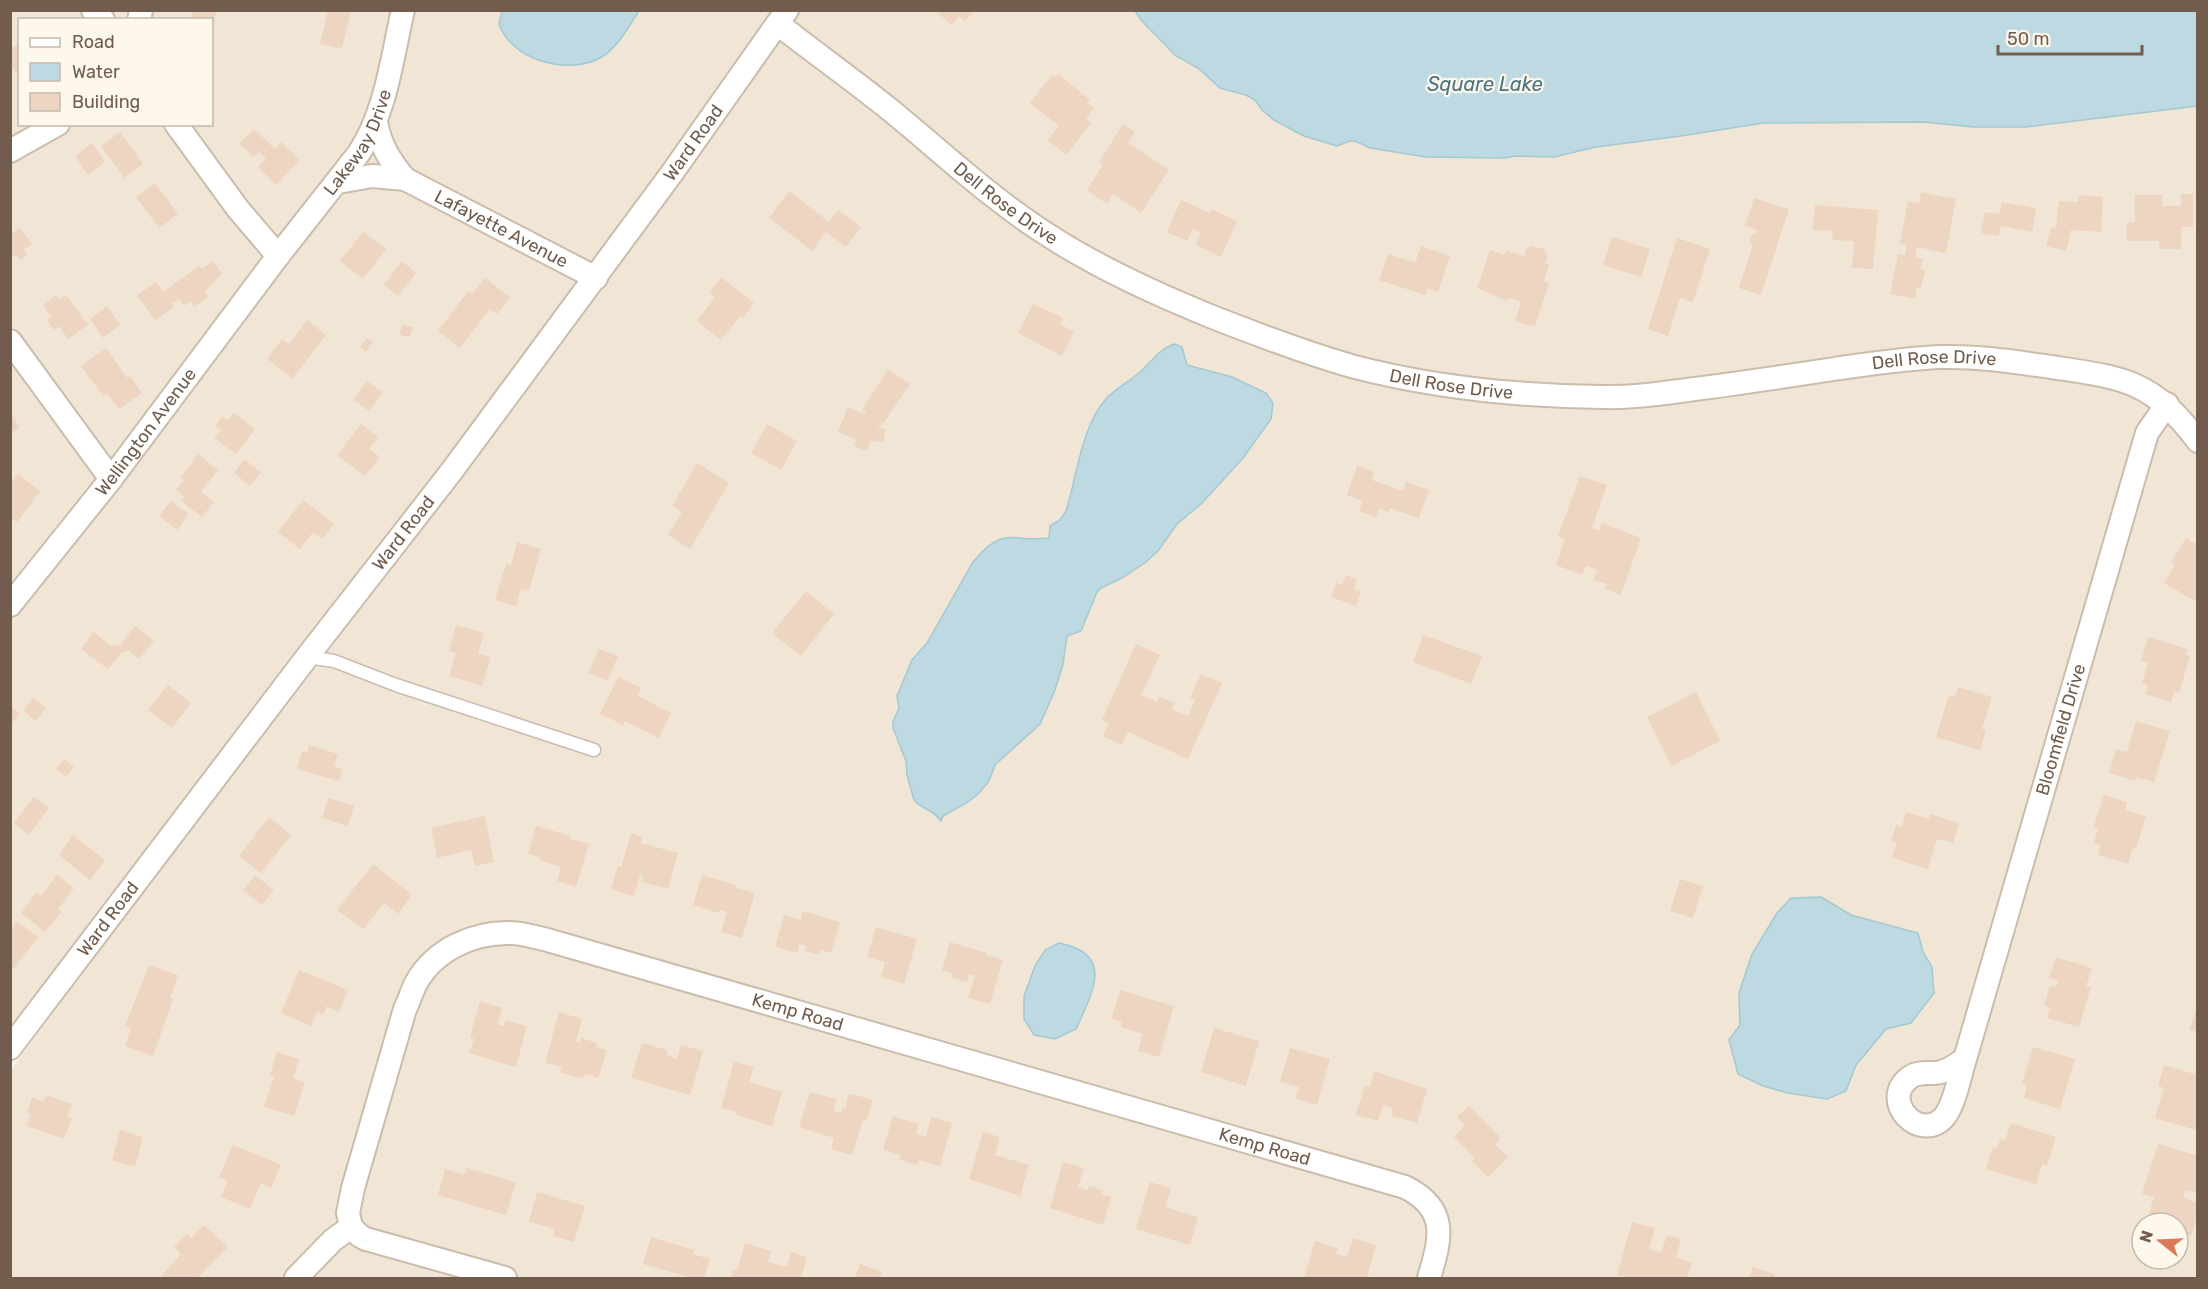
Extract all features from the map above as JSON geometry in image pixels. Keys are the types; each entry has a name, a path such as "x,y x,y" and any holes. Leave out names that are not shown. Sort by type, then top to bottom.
{"street":[{"name":"Lakeway Drive","path":"278,256 338,182 369,139 384,96 403,10"},
{"name":"Ward Road","path":"10,1048 307,657 451,472 596,278 783,17"},
{"name":"Dell Rose Drive","path":"783,17 980,186 1045,234 1139,286 1244,329 1353,366 1403,378 1488,391 1608,397 1665,394 1901,360 1943,357 1974,358 2119,379 2142,387 2167,404 2198,441"},
{"name":"Lafayette Avenue","path":"376,122 379,139 386,153 405,179"},
{"path":"10,151 54,126"},
{"path":"177,126 238,209 278,256"},
{"name":"Lafayette Avenue","path":"338,182 372,176 405,179 596,278"},
{"name":"Wellington Avenue","path":"10,605 111,479 278,256"},
{"path":"10,341 111,479"},
{"name":"Bloomfield Drive","path":"1965,1059 2147,433 2167,404"},
{"name":"Kemp Road","path":"351,1227 348,1213 352,1188 405,1009 417,982 429,965 449,949 471,938 494,933 514,933 544,939 1405,1187 1427,1202 1435,1212 1438,1224 1437,1251 1429,1278"},
{"path":"297,1278 333,1240 351,1227 366,1239 505,1278"}],"lane":[{"path":"307,657 334,662 396,685 594,750"}],"shaded area":[{"path":"11,11 773,11 626,219 11,1032"},
{"path":"788,11 2197,11 2197,1278 11,1278 10,1071 299,684"}],"water":[{"path":"502,10 639,11 622,37 606,54 587,63 573,65 542,61 528,56 516,47 506,37 499,24"},
{"name":"Square Lake","path":"1135,11 2197,11 2197,106 2026,127 1973,127 1924,122 1763,123 1596,147 1554,157 1426,157 1370,148 1355,141 1337,146 1304,136 1274,120 1262,110 1255,100 1246,95 1220,88 1198,68 1176,56"},
{"path":"1174,344 1182,347 1187,365 1232,377 1266,393 1273,403 1271,419 1243,458 1201,504 1177,524 1158,551 1146,562 1097,592 1081,631 1067,636 1063,664 1055,690 1040,724 995,765 989,781 979,793 943,816 941,821 914,800 907,775 906,761 893,728 899,708 897,696 912,660 927,643 973,562 984,550 1001,539 1049,538 1050,526 1060,520 1066,511 1085,438 1098,410 1113,392 1139,373 1163,350"},
{"path":"1821,897 1851,915 1918,933 1923,952 1932,967 1934,993 1911,1023 1886,1029 1856,1065 1846,1091 1827,1099 1788,1093 1763,1086 1738,1074 1729,1040 1740,1025 1739,993 1752,954 1777,913 1791,898"},
{"path":"1059,943 1077,948 1088,956 1095,976 1093,988 1076,1029 1055,1039 1034,1035 1024,1019 1024,996 1035,966 1045,950"}],"building":[{"path":"193,10 217,10 213,24 213,18 191,18"},
{"path":"328,10 351,10 342,49 320,44"},
{"path":"935,10 975,10 965,21 959,16 951,25"},
{"path":"18,44 18,75 10,65 10,49"},
{"path":"1058,74 1090,100 1087,103 1094,108 1086,118 1091,123 1066,155 1048,140 1059,126 1030,103 1052,75 1055,77"},
{"path":"1123,124 1135,132 1128,143 1169,170 1141,213 1113,194 1107,204 1087,190 1103,165 1099,162"},
{"path":"254,129 275,149 281,142 300,160 276,185 258,167 266,158 259,152 254,157 239,144"},
{"path":"120,132 143,164 124,178 101,146"},
{"path":"92,143 105,162 88,175 75,156"},
{"path":"155,183 178,214 159,228 136,197"},
{"path":"789,191 829,222 838,210 861,227 846,247 826,232 812,251 769,218"},
{"path":"1921,192 1956,199 1946,253 1917,247 1915,257 1923,259 1920,269 1925,270 1921,288 1917,287 1915,299 1890,294 1898,254 1905,255 1907,245 1900,244 1908,201 1919,203"},
{"path":"2181,194 2193,194 2193,227 2181,227 2181,249 2159,249 2159,241 2126,241 2127,222 2135,222 2135,195 2163,195 2162,206 2181,206"},
{"path":"2079,195 2103,197 2101,232 2071,230 2066,251 2046,246 2051,227 2056,228 2059,201 2078,202"},
{"path":"1754,198 1789,209 1761,295 1739,288 1753,244 1749,243 1752,234 1755,235 1757,230 1745,226"},
{"path":"1181,200 1210,213 1211,209 1237,221 1221,257 1196,245 1201,233 1193,229 1187,241 1167,232"},
{"path":"2002,202 2036,208 2032,232 2001,226 1999,236 1981,233 1985,212 1999,214"},
{"path":"1815,205 1878,210 1873,269 1852,268 1854,241 1832,240 1833,231 1813,230"},
{"path":"20,228 32,244 24,250 27,255 20,260 16,255 10,259 10,235"},
{"path":"363,232 386,249 363,279 340,261"},
{"path":"1612,237 1650,249 1641,277 1603,265"},
{"path":"1677,238 1710,249 1693,302 1680,298 1668,336 1648,329"},
{"path":"1421,246 1450,256 1438,292 1427,288 1425,295 1379,280 1388,254 1415,263"},
{"path":"1532,246 1544,249 1548,256 1545,263 1549,265 1544,281 1549,283 1535,327 1515,321 1521,302 1508,298 1507,301 1477,288 1490,250 1505,255 1506,251 1524,256 1526,249"},
{"path":"213,261 222,274 205,291 208,297 194,307 190,301 184,306 179,299 172,304 174,307 155,320 137,295 156,282 163,292 199,266 202,269"},
{"path":"402,261 416,273 398,296 384,285"},
{"path":"721,277 754,303 721,340 697,321 715,297 710,293"},
{"path":"485,278 510,297 497,314 490,309 460,348 438,331 468,291 472,294"},
{"path":"56,295 59,300 66,295 88,325 68,339 59,326 54,330 47,320 51,316 43,305"},
{"path":"1033,304 1063,318 1060,324 1074,332 1062,356 1018,333"},
{"path":"107,306 120,325 103,338 90,319"},
{"path":"307,320 326,335 293,378 267,359 282,339 289,344"},
{"path":"402,325 413,327 410,337 399,335"},
{"path":"367,338 373,342 366,352 360,347"},
{"path":"106,348 127,378 130,376 142,393 119,409 107,393 103,396 81,366"},
{"path":"888,369 910,384 878,428 885,429 884,442 871,441 866,451 854,446 857,440 838,432 848,407 864,414 866,412 862,410"},
{"path":"367,381 383,393 369,411 353,399"},
{"path":"234,413 255,429 236,454 214,438 221,430 215,426 222,416 228,421"},
{"path":"10,414 20,427 10,434"},
{"path":"361,424 378,437 369,449 380,457 365,476 337,455"},
{"path":"767,424 797,441 781,470 751,453"},
{"path":"198,454 218,470 201,492 214,502 202,517 181,501 185,497 176,490 184,480 180,478"},
{"path":"244,459 261,472 250,486 234,473"},
{"path":"697,463 729,483 690,549 668,535 682,512 672,506"},
{"path":"1357,466 1374,472 1372,480 1403,491 1406,482 1429,490 1419,518 1390,508 1389,512 1379,508 1376,517 1359,511 1363,501 1347,495"},
{"path":"18,474 40,491 17,522 10,517 10,485"},
{"path":"1580,476 1607,485 1592,528 1599,531 1602,523 1641,538 1621,595 1605,589 1607,584 1594,580 1597,570 1586,566 1582,575 1556,565 1565,539 1558,536"},
{"path":"303,500 334,524 322,539 313,532 300,549 278,532"},
{"path":"171,501 189,514 177,530 159,516"},
{"path":"2186,538 2198,545 2198,603 2164,583 2175,565 2171,562"},
{"path":"517,542 541,549 529,591 521,589 516,606 495,600 506,564 511,565"},
{"path":"1346,575 1357,579 1354,589 1361,591 1356,606 1331,597 1336,583 1342,585"},
{"path":"806,591 834,614 801,656 772,633"},
{"path":"456,625 484,633 478,654 491,657 482,686 449,676 456,653 449,651"},
{"path":"135,626 154,641 139,659 129,651 121,653 108,669 81,649 94,632 111,646 121,644"},
{"path":"1423,635 1482,656 1471,684 1413,662"},
{"path":"2148,637 2187,649 2185,654 2190,656 2179,693 2174,692 2171,702 2145,694 2148,685 2142,683 2148,663 2141,661"},
{"path":"1136,644 1160,655 1141,695 1157,702 1159,696 1175,703 1172,709 1188,716 1195,700 1190,698 1201,674 1222,683 1188,759 1128,732 1122,745 1103,736 1109,723 1102,720"},
{"path":"599,649 618,656 607,681 588,673"},
{"path":"618,677 641,688 638,696 671,713 659,738 625,721 623,725 600,714"},
{"path":"168,685 191,703 172,728 148,710"},
{"path":"1958,687 1992,697 1982,729 1986,730 1980,750 1936,737 1949,695 1955,697"},
{"path":"1696,692 1720,741 1671,766 1647,717"},
{"path":"33,698 46,708 36,721 23,711"},
{"path":"10,706 20,714 10,725"},
{"path":"2136,721 2170,731 2154,782 2136,777 2135,781 2109,773 2116,749 2127,752"},
{"path":"309,745 338,754 334,766 342,769 339,781 297,769 302,751 307,753"},
{"path":"64,759 74,767 66,777 56,769"},
{"path":"2104,795 2127,802 2125,810 2146,816 2136,848 2133,847 2128,864 2098,855 2101,846 2094,843 2098,828 2094,826"},
{"path":"34,797 49,808 29,835 14,823"},
{"path":"328,798 354,806 348,826 322,818"},
{"path":"1906,812 1929,819 1930,814 1959,823 1953,843 1937,839 1928,869 1892,858 1897,843 1891,841 1896,825 1902,827"},
{"path":"485,816 494,862 475,866 471,850 437,858 431,828"},
{"path":"269,817 291,835 261,873 239,856"},
{"path":"536,826 589,844 576,887 557,881 561,867 528,854"},
{"path":"631,833 642,837 641,843 678,853 668,889 642,882 644,876 640,875 634,896 611,889 618,866 621,867"},
{"path":"73,835 105,860 90,880 59,855"},
{"path":"373,864 412,895 398,914 384,903 363,929 337,910"},
{"path":"57,875 74,888 58,909 61,912 45,932 21,913 36,893 41,896"},
{"path":"255,875 274,890 262,905 243,890"},
{"path":"702,875 755,893 742,938 721,932 727,912 720,910 719,913 693,905"},
{"path":"1680,879 1703,886 1693,918 1670,911"},
{"path":"803,911 840,922 831,953 821,950 819,955 805,951 806,946 799,944 797,953 775,947 784,915 801,920"},
{"path":"17,921 38,937 10,973 10,930"},
{"path":"876,927 917,939 904,984 881,977 885,962 867,957"},
{"path":"950,942 1003,960 990,1004 968,998 975,976 969,974 967,982 952,978 953,974 942,970"},
{"path":"2056,957 2092,968 2086,986 2091,987 2079,1027 2047,1018 2050,1007 2044,1006 2050,986 2056,987 2058,981 2049,978"},
{"path":"149,965 178,975 170,998 173,999 153,1056 125,1046 131,1028 125,1026"},
{"path":"299,970 348,990 339,1012 327,1006 323,1015 317,1012 311,1026 281,1013"},
{"path":"1120,990 1174,1006 1159,1057 1138,1051 1143,1034 1121,1027 1122,1022 1111,1019"},
{"path":"480,1001 502,1008 498,1024 504,1026 505,1020 527,1026 516,1067 469,1053 474,1039 470,1037"},
{"path":"2198,1003 2198,1032 2189,1030"},
{"path":"559,1012 582,1019 576,1041 580,1043 581,1038 597,1043 596,1047 607,1050 598,1078 585,1074 583,1079 560,1072 562,1067 545,1063"},
{"path":"1214,1028 1259,1041 1246,1086 1201,1072"},
{"path":"642,1043 667,1050 666,1055 677,1059 681,1045 703,1051 690,1095 631,1078"},
{"path":"2033,1047 2075,1059 2060,1109 2024,1098 2027,1085 2022,1084"},
{"path":"1290,1048 1330,1059 1317,1105 1295,1098 1299,1087 1280,1082"},
{"path":"277,1052 299,1059 293,1078 305,1082 294,1116 264,1107 274,1077 270,1075"},
{"path":"734,1062 754,1067 749,1082 782,1092 772,1126 721,1108"},
{"path":"2198,1064 2196,1130 2155,1118 2164,1088 2158,1086 2164,1065 2194,1074"},
{"path":"1374,1071 1427,1089 1417,1123 1391,1116 1393,1108 1383,1105 1378,1121 1356,1115 1365,1085 1370,1087"},
{"path":"810,1092 837,1099 833,1111 841,1113 842,1108 845,1109 849,1093 873,1100 866,1121 863,1120 852,1155 831,1149 834,1138 799,1127"},
{"path":"46,1095 72,1104 67,1117 72,1118 64,1139 27,1126 31,1114 27,1113 32,1097 44,1102"},
{"path":"1469,1106 1501,1138 1495,1144 1508,1157 1488,1177 1472,1161 1475,1158 1454,1137 1465,1125 1457,1117"},
{"path":"893,1116 919,1124 916,1134 926,1136 931,1117 952,1123 940,1166 919,1160 917,1165 900,1160 901,1155 883,1150"},
{"path":"2011,1123 2056,1137 2047,1166 2042,1164 2036,1184 1986,1169 1992,1148 1997,1149 2000,1139 2005,1140"},
{"path":"120,1130 143,1137 135,1167 112,1160"},
{"path":"983,1132 1000,1137 995,1155 1029,1165 1020,1196 969,1179"},
{"path":"2158,1144 2198,1156 2196,1193 2185,1190 2183,1198 2198,1203 2198,1213 2191,1236 2190,1211 2150,1211 2154,1197 2142,1194"},
{"path":"233,1145 281,1165 271,1188 261,1183 250,1209 221,1197 228,1181 219,1177"},
{"path":"1063,1162 1084,1168 1078,1187 1088,1190 1089,1186 1102,1190 1101,1194 1111,1197 1103,1225 1050,1208"},
{"path":"467,1168 516,1182 506,1215 438,1195 445,1169 464,1175"},
{"path":"1150,1182 1171,1188 1165,1207 1198,1217 1190,1245 1136,1229"},
{"path":"537,1192 585,1206 574,1242 553,1236 555,1229 529,1222"},
{"path":"1632,1222 1655,1228 1649,1249 1661,1253 1667,1235 1681,1239 1676,1257 1692,1262 1687,1278 1629,1278 1617,1275"},
{"path":"204,1225 228,1247 197,1278 164,1278 161,1276 181,1254 174,1247 187,1234 191,1238"},
{"path":"651,1237 694,1250 693,1254 710,1259 704,1278 692,1278 643,1264"},
{"path":"1353,1238 1376,1245 1367,1278 1304,1278 1315,1241 1338,1248 1336,1254 1347,1257"},
{"path":"745,1243 771,1251 768,1262 787,1267 791,1252 807,1257 801,1278 731,1278 733,1269 737,1270"},
{"path":"860,1264 882,1272 880,1278 855,1278"},
{"path":"1753,1267 1775,1274 1774,1278 1749,1278"}]}
